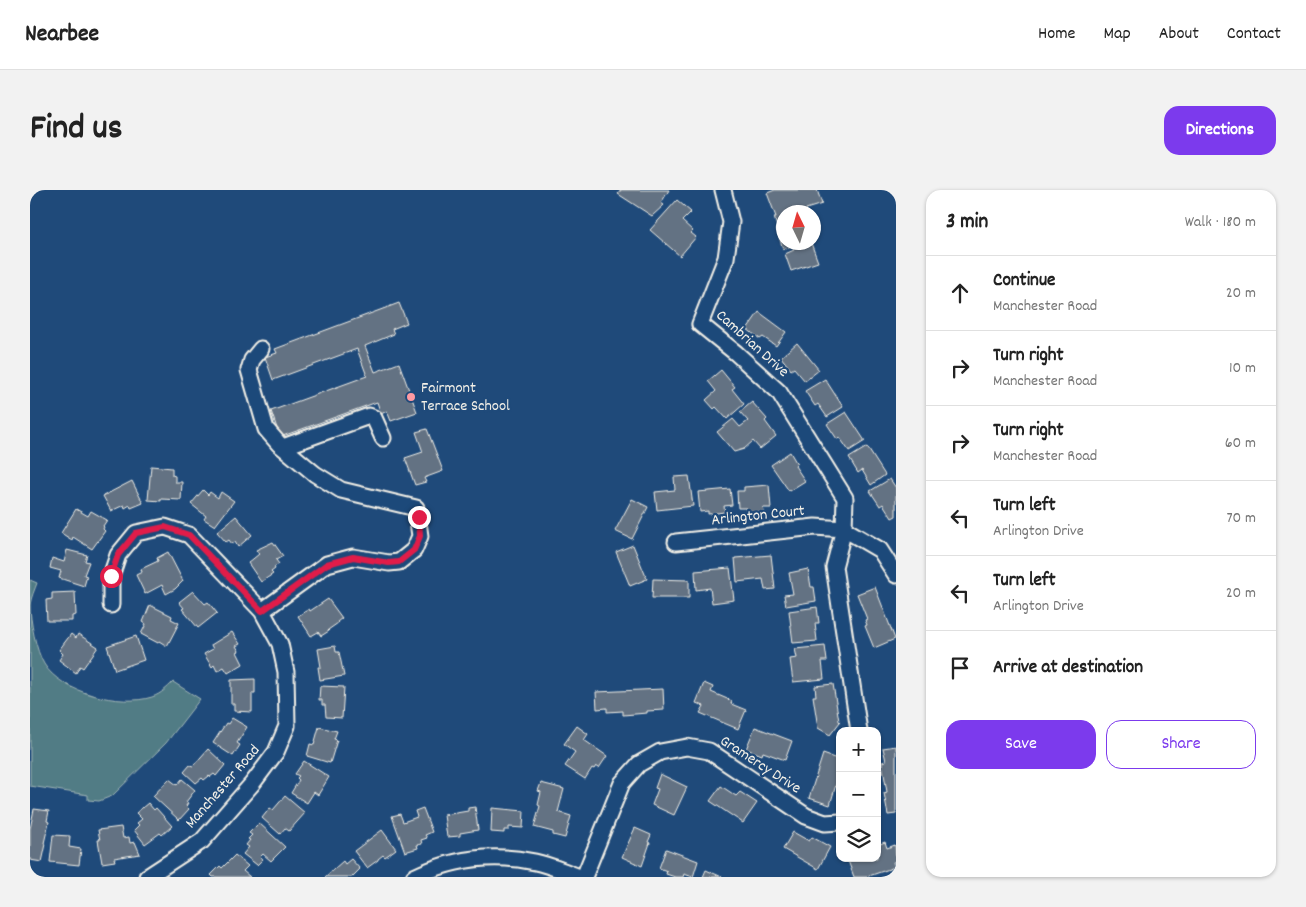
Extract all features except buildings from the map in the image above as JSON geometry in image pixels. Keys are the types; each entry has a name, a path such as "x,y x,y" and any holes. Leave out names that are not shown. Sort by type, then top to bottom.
{"street":[{"name":"Cambrian Drive","path":"723,190 731,222 726,258 700,324 736,353 779,392 846,498 844,529"},
{"path":"261,349 252,360 249,370 266,429 283,447 315,474 341,490 416,508 420,536 414,550 399,562 389,563 353,557 327,564 262,611"},
{"path":"283,447 370,416 374,418 383,438"},
{"name":"Manchester Road","path":"111,605 111,576 118,555 136,533 165,527 189,535 262,611 280,644 286,672 287,726 276,752 252,784 202,840 147,877"},
{"name":"Arlington Court","path":"676,542 815,527 844,529"},
{"path":"858,727 834,567 844,529 880,550 896,575"},
{"name":"Gramercy Drive","path":"584,877 622,783 639,764 660,752 687,747 708,752 806,816 825,823 836,822"},
{"path":"414,877 434,868 464,860 494,857 536,862 580,877"}],"green space":[{"path":"30,580 37,583 30,605"},
{"path":"30,605 34,635 41,658 52,674 64,683 77,690 109,699 139,700 161,693 173,682 200,699 166,743 112,796 99,801 88,800 88,795 30,786"}],"place":[{"name":"Fairmont Terrace School","path":"411,397"}],"route":[{"path":"111,576 118,555 136,533 165,527 189,535 262,611 327,564 353,557 389,563 399,562 414,550 420,536 419,517"}]}
